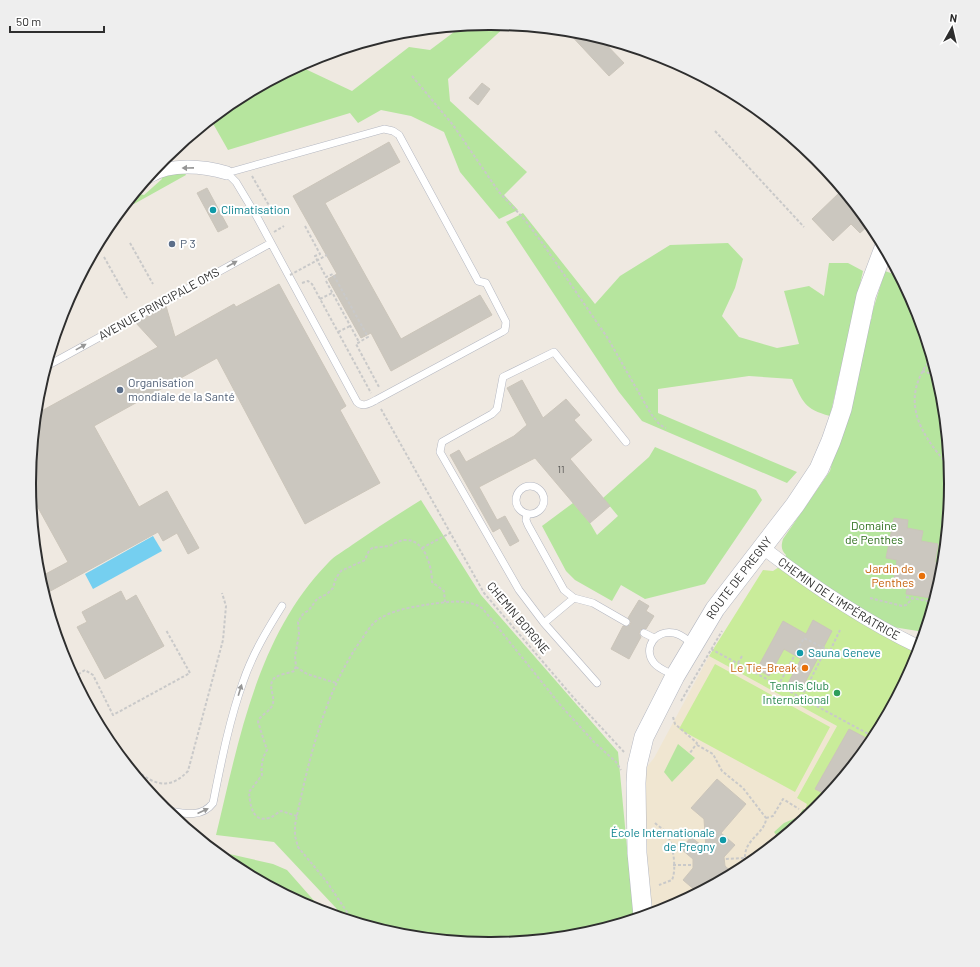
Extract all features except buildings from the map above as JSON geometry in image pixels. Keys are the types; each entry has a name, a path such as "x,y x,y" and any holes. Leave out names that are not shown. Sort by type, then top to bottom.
{"street":[{"path":"162,171 182,168 202,168 227,173"},
{"name":"ROUTE DE PREGNY","path":"635,913 637,853 630,768 650,723 675,676 702,647 727,592 807,488 831,442 842,409 866,296 882,255"},
{"name":"CHEMIN DE L'IMPÉRATRICE","path":"762,547 822,590 886,630 914,644"}],"lane":[{"path":"380,130 393,131 398,135 478,281 486,283 506,322 506,327 502,332 365,405 357,402 271,243 236,182 227,173 380,130"},
{"name":"AVENUE PRINCIPALE OMS","path":"53,363 271,243"},
{"path":"597,683 544,623 519,590 440,452 440,446 442,442 492,414 497,409 503,377 554,352 626,442"},
{"path":"525,486 534,486 542,492 544,502 540,510 536,513 527,514 518,509 515,500 518,492 525,486"},
{"path":"527,514 526,520 528,525 564,590 574,598 593,603 626,622"},
{"path":"544,623 574,598"},
{"path":"178,812 190,814 199,813 207,810 212,804 232,718 243,681 263,638 282,606"},
{"path":"644,633 654,638"},
{"path":"675,676 662,670 652,660 650,651 654,638 661,633 674,633 702,647"}],"path":[{"path":"412,76 453,125 500,192 525,220 607,337 651,414 660,425 666,428"},
{"path":"715,131 804,227"},
{"path":"249,175 252,176 270,209"},
{"path":"305,226 320,254 315,256 326,277 333,274 368,337 356,344 381,392 376,400"},
{"path":"130,243 153,284"},
{"path":"290,275 327,255"},
{"path":"104,257 127,298"},
{"name":"CHEMIN BORGNE","path":"294,288 308,281 320,299 484,594 573,697 630,768"},
{"path":"326,281 359,342"},
{"path":"320,299 332,292"},
{"path":"338,332 350,326"},
{"path":"927,364 917,381 914,393 916,415 928,441 943,459"},
{"path":"922,371 930,373"},
{"path":"422,548 450,533"},
{"path":"297,816 281,811 269,818 259,818 253,813 250,804 249,792 262,775 261,767 263,756 267,750 258,722 260,718 269,711 273,704 271,687 272,681 276,676 294,671 296,667 298,622 303,614 317,599 327,594 333,588 336,578 341,570 365,560 369,550 373,546 388,546 406,540 413,542 422,548 431,566 432,582 444,592 445,602"},
{"path":"142,775 158,784 176,782 188,771 223,640 226,606 222,593"},
{"path":"906,597 928,600"},
{"path":"870,598 902,606 906,605 913,598"},
{"path":"349,914 335,893 298,847 295,836 297,816 317,737 336,683 353,652 376,622 393,612 445,602 477,605 483,609 562,707 594,742 616,762 630,768"},
{"path":"79,674 85,670 90,672 113,715 190,673 166,630"},
{"path":"778,686 804,638 830,651 840,630"},
{"path":"680,702 702,647 722,631"},
{"path":"702,647 738,664 868,734"},
{"path":"801,698 826,649"},
{"path":"738,664 742,656"},
{"path":"296,667 307,674 336,683"},
{"path":"673,717 674,724 697,745 713,754 722,771 743,788 766,818"},
{"path":"690,753 697,745"},
{"path":"766,818 773,816 783,799 799,808"},
{"path":"724,859 745,858 744,853 749,842 764,826 766,818"},
{"path":"655,823 667,835 672,849 672,880 659,885"},
{"path":"673,865 693,865"}],"shaded area":[{"path":"709,656 837,726 797,798 808,804 806,808 766,843 742,861 691,890 651,907 643,797 646,768 654,758"}],"green space":[{"path":"501,30 448,79 450,101 527,172 504,195 518,210 499,219 460,172 444,132 411,116 381,110 358,123 350,113 228,150 214,124 238,106 263,91 306,69 352,91 409,47 430,50 455,32"},
{"path":"185,173 186,175 134,204 141,194 144,195 162,179 160,176"},
{"path":"523,213 595,304 620,276 670,245 728,243 743,259 735,288 722,316 739,337 777,348 799,344 784,291 809,286 824,296 829,263 848,263 863,271 830,416 805,404 792,379 749,376 658,389 658,413 797,472 787,483 642,421 619,392 506,222"},
{"name":"Domaine de Penthes","path":"885,271 892,273 909,310 928,366 940,424 944,484 940,543 928,601 918,631 893,627 853,604 785,557 786,555 782,548 783,539 830,471 866,325 872,318 872,313"},
{"path":"655,447 756,490 762,500 705,584 645,599 621,585 612,601 575,580 566,571 542,526 573,503 590,523 597,535 618,516 603,498 649,457"},
{"path":"421,500 481,595 618,752 634,914 607,922 578,928 520,936 460,936 402,928 373,922 338,911 274,842 216,835 243,726 267,656 284,623 304,592 330,560"},
{"name":"Tennis Club International","path":"779,567 912,650 897,684 867,735 850,760 831,783 805,809 807,804 797,798 837,726 709,656 763,570 773,571"},
{"path":"715,664 830,727 795,792 679,729"},
{"path":"678,744 695,758 672,782 664,772"},
{"path":"796,818 776,835 774,832 784,823"},
{"path":"228,854 273,864 287,870 315,901 263,876"}],"water":[{"path":"153,536 162,551 93,589 85,574"}],"place":[{"name":"Climatisation","path":"213,210"},
{"name":"P 3","path":"172,244"},
{"name":"Organisation mondiale de la Santé","path":"120,390"},
{"name":"Jardin de Penthes","path":"922,576"},
{"name":"Sauna Geneve","path":"800,653"},
{"name":"Le Tie-Break","path":"805,668"},
{"name":"Tennis Club International","path":"837,693"},
{"name":"École Internationale de Pregny","path":"723,840"}]}
